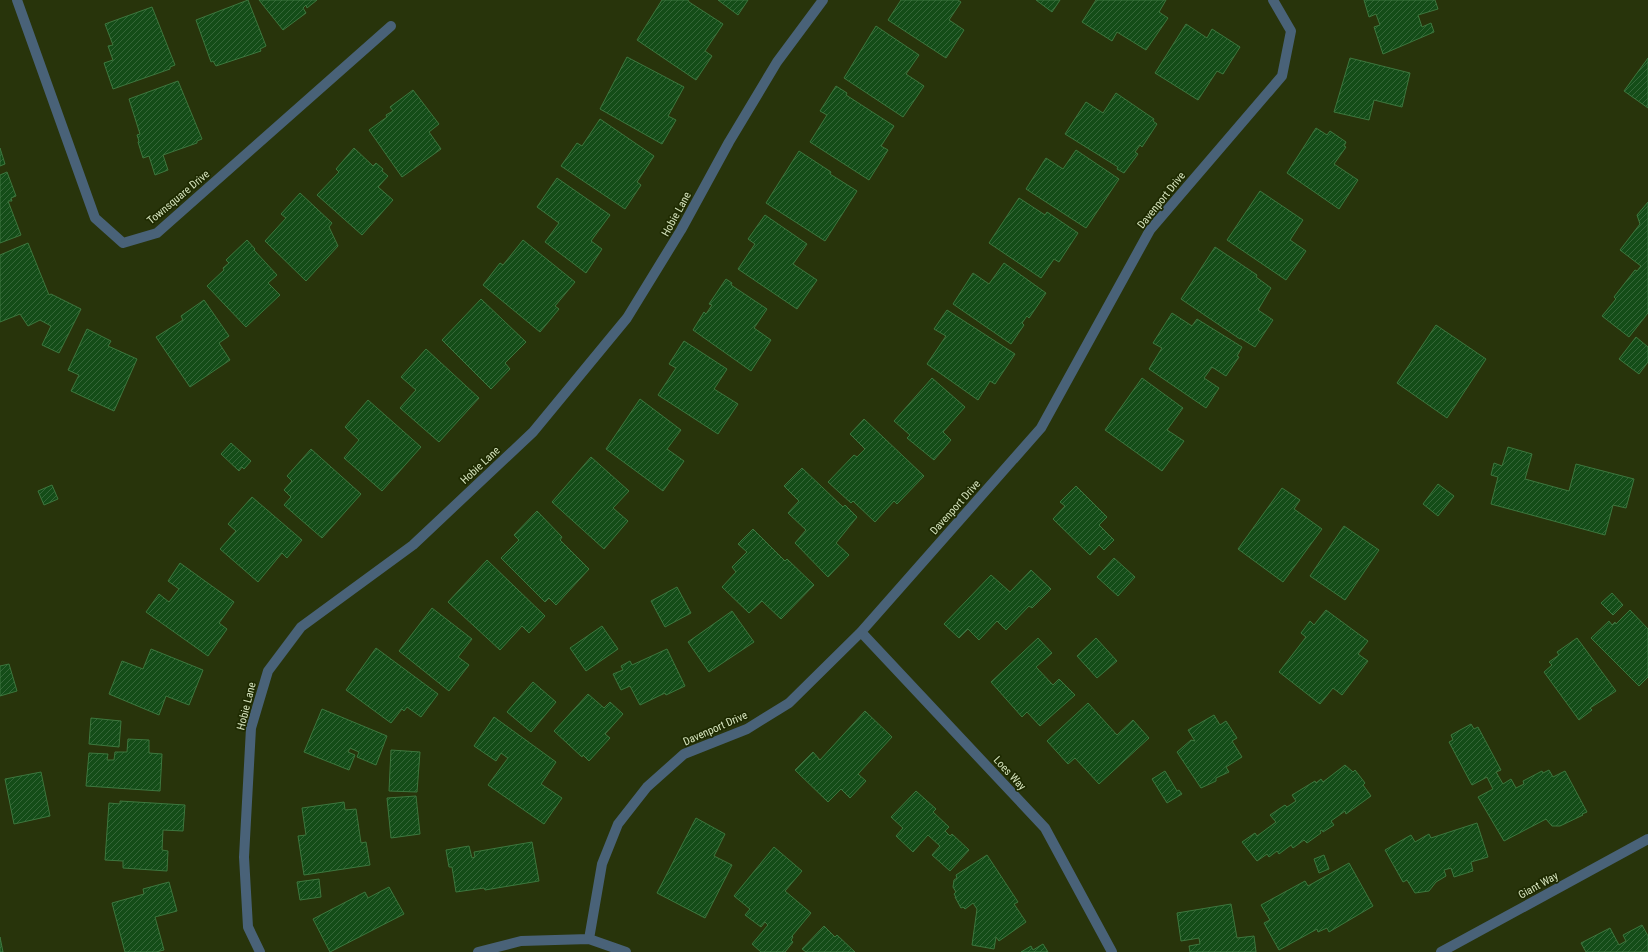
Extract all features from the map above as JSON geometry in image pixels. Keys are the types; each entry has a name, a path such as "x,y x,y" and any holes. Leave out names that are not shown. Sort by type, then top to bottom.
{"street":[{"name":"Townsquare Drive","path":"17,0 95,218 123,243 157,233 391,26"},
{"name":"Hobie Lane","path":"260,952 248,927 244,857 251,728 268,671 301,627 413,545 533,432 622,324 681,230 729,142 777,62 823,0"},
{"name":"Davenport Drive","path":"589,939 602,864 618,824 647,787 684,754 747,729 789,702 860,632 1041,428 1150,230 1282,76 1291,31 1273,0"},
{"name":"Loes Way","path":"860,632 1045,828 1112,952"},
{"name":"Giant Way","path":"1441,952 1648,839"},
{"path":"478,952 521,941 589,939 626,952"}],"building":[{"path":"248,0 266,46 260,49 261,51 216,66 213,61 211,62 196,20"},
{"path":"259,0 317,0 307,8 306,5 303,8 306,13 283,30"},
{"path":"662,0 688,0 723,24 705,51 712,56 696,80 637,40"},
{"path":"718,0 748,0 738,15"},
{"path":"901,0 958,0 961,2 949,20 964,30 946,58 888,20"},
{"path":"1036,0 1060,0 1052,12"},
{"path":"1096,0 1166,0 1159,12 1168,18 1146,50 1117,32 1112,41 1082,22"},
{"path":"1364,0 1435,0 1438,9 1418,15 1422,27 1431,23 1434,32 1383,54 1374,27 1380,25 1376,14 1369,17"},
{"path":"152,7 175,65 170,67 170,69 113,89 104,63 113,60 108,46 113,45 105,24"},
{"path":"1186,24 1207,38 1212,29 1240,47 1223,74 1217,71 1198,100 1155,73"},
{"path":"876,26 919,55 906,74 924,86 903,117 844,78"},
{"path":"627,57 684,87 668,116 676,120 662,144 600,109"},
{"path":"1350,58 1410,73 1402,107 1374,100 1369,120 1334,112"},
{"path":"1648,58 1648,108 1624,91"},
{"path":"178,81 202,139 197,141 197,143 163,155 168,170 155,175 149,156 143,158 137,135 140,134 129,99"},
{"path":"836,86 847,93 846,95 894,126 881,146 888,150 869,180 810,142 827,115 820,111"},
{"path":"413,90 439,124 429,132 441,149 402,177 369,130 387,117 386,115 393,111 390,107"},
{"path":"1116,93 1154,119 1153,121 1157,124 1142,147 1140,145 1135,152 1138,154 1124,173 1117,169 1118,167 1065,134 1086,102 1103,113"},
{"path":"600,119 654,156 637,182 641,185 625,209 561,166 577,143 582,146"},
{"path":"1316,128 1327,135 1330,131 1346,142 1344,146 1346,147 1334,164 1358,180 1339,209 1287,173"},
{"path":"0,148 5,164 0,166"},
{"path":"354,148 373,166 376,163 383,169 382,171 388,176 378,187 393,200 362,235 317,195 339,172 336,169"},
{"path":"1076,150 1119,179 1086,228 1026,189 1046,158 1063,169"},
{"path":"799,151 831,172 830,174 857,191 825,241 766,203"},
{"path":"7,172 16,196 11,198 12,201 8,201 21,235 0,243 0,175"},
{"path":"557,178 610,215 591,241 602,249 586,273 545,242 559,223 537,207"},
{"path":"1260,191 1303,220 1290,240 1306,251 1286,280 1227,240"},
{"path":"300,193 332,223 329,227 338,246 306,281 265,241 286,218 281,214"},
{"path":"1019,198 1045,215 1047,212 1078,233 1059,262 1054,259 1041,278 989,243"},
{"path":"1648,202 1648,313 1629,337 1602,316 1616,299 1614,297 1635,270 1637,271 1641,266 1620,250 1640,224 1637,215"},
{"path":"765,215 807,244 793,264 817,280 797,309 738,269 755,244 748,239"},
{"path":"247,240 277,275 268,283 280,295 246,327 207,286 224,270 223,268 229,263 226,260"},
{"path":"523,240 575,282 555,306 559,309 540,332 483,285 500,263 503,265"},
{"path":"28,243 49,295 51,294 81,309 59,353 42,345 51,326 40,320 28,326 20,314 0,322 0,255"},
{"path":"1215,247 1257,275 1256,277 1271,288 1258,310 1273,320 1255,347 1240,339 1181,299"},
{"path":"1004,263 1046,293 1029,318 1027,316 1022,323 1024,325 1011,344 953,304 973,273 989,284"},
{"path":"726,279 732,283 731,285 767,309 754,328 771,340 751,371 693,330 704,312 706,314 712,305 709,304"},
{"path":"481,299 526,342 505,363 510,369 491,389 442,340"},
{"path":"204,300 229,336 219,343 230,360 190,387 156,337 183,320 181,316"},
{"path":"947,310 1015,354 995,384 990,381 978,400 927,364 946,336 934,329"},
{"path":"1172,313 1192,326 1197,319 1242,347 1237,356 1239,357 1226,376 1212,367 1204,378 1219,388 1206,408 1149,369 1162,348 1153,343"},
{"path":"1436,325 1486,359 1447,418 1397,383"},
{"path":"87,329 111,341 108,346 137,359 114,411 71,391 79,375 68,370"},
{"path":"1636,337 1648,347 1648,362 1639,374 1619,359"},
{"path":"684,341 727,369 714,389 738,404 718,434 658,395 676,368 669,364"},
{"path":"426,349 479,398 439,442 400,408 416,390 401,377"},
{"path":"932,378 965,407 943,432 951,440 934,460 907,438 910,435 894,421"},
{"path":"1142,378 1183,408 1167,430 1184,441 1162,471 1105,430"},
{"path":"640,399 681,430 667,449 684,461 663,491 606,449"},
{"path":"368,400 421,447 382,491 344,458 359,440 345,427"},
{"path":"864,419 924,476 897,504 894,501 875,522 853,501 851,503 828,482 854,455 857,457 865,449 850,434"},
{"path":"231,443 251,461 244,469 242,467 239,471 221,454"},
{"path":"1508,447 1532,454 1525,479 1569,491 1576,464 1634,479 1626,508 1613,505 1605,535 1491,504 1498,477 1491,475 1494,463 1502,466"},
{"path":"311,449 361,494 322,538 284,505 291,497 284,490 292,481 287,476"},
{"path":"591,457 629,491 613,508 628,521 604,549 552,502"},
{"path":"802,468 843,507 845,505 857,517 836,543 849,555 828,577 795,543 806,530 788,513 799,501 784,486"},
{"path":"1438,484 1454,496 1438,516 1423,504"},
{"path":"52,485 58,499 44,505 38,491"},
{"path":"1076,486 1107,517 1099,525 1114,540 1104,550 1099,545 1090,555 1053,519 1065,506 1060,502"},
{"path":"1282,488 1300,500 1294,509 1322,529 1283,582 1238,549"},
{"path":"252,497 302,540 287,558 282,553 258,582 220,549 236,531 228,524"},
{"path":"537,511 562,537 560,540 589,569 556,605 549,598 545,602 501,558 519,540 514,535"},
{"path":"1344,526 1379,550 1345,600 1310,576"},
{"path":"753,529 785,561 787,559 814,585 781,619 762,601 749,613 722,587 736,572 732,567 747,552 738,544"},
{"path":"1114,558 1135,577 1118,596 1097,577"},
{"path":"487,560 545,616 529,633 522,626 500,650 448,602"},
{"path":"180,563 234,602 219,623 227,629 208,656 146,612 159,594 169,602 179,589 168,581"},
{"path":"1031,570 1051,589 1032,608 1029,606 1006,630 997,621 979,640 968,629 959,638 944,624 991,575 1010,592"},
{"path":"677,587 691,613 665,627 651,601"},
{"path":"1612,593 1623,605 1613,615 1601,603"},
{"path":"432,608 472,639 458,657 469,665 449,691 399,651"},
{"path":"1326,610 1368,641 1358,654 1368,661 1342,695 1333,688 1320,704 1279,672 1306,637 1301,633 1310,621 1314,625"},
{"path":"1630,610 1648,629 1648,677 1639,686 1591,638 1609,621 1612,625 1615,622 1616,624"},
{"path":"732,611 754,642 709,672 688,642"},
{"path":"602,626 618,649 586,671 570,648"},
{"path":"1038,638 1052,653 1036,667 1053,685 1059,679 1075,695 1040,726 1027,712 1022,717 991,682"},
{"path":"1096,638 1117,661 1097,678 1077,656"},
{"path":"1577,638 1616,691 1590,708 1592,710 1579,720 1544,672 1552,665 1549,662 1559,655 1557,652"},
{"path":"376,648 438,694 421,717 407,707 404,711 402,709 391,723 346,690"},
{"path":"151,649 203,670 189,705 166,696 159,715 109,694 122,661 143,669"},
{"path":"667,649 685,686 666,695 665,693 640,705 630,686 621,690 613,674 623,670 621,666 630,661 632,665"},
{"path":"9,664 17,691 0,696 0,666"},
{"path":"533,682 556,702 531,732 507,712"},
{"path":"588,694 604,708 610,702 623,714 605,734 610,738 589,761 583,755 582,757 554,731"},
{"path":"1088,703 1117,735 1133,720 1149,738 1099,784 1075,758 1068,764 1047,741"},
{"path":"322,709 387,736 376,765 357,757 359,752 350,748 348,752 355,755 349,770 304,752"},
{"path":"865,711 892,737 858,774 866,781 850,798 841,789 828,802 795,770 813,752 820,760"},
{"path":"1214,715 1220,725 1226,721 1237,738 1232,741 1242,757 1226,767 1229,772 1216,778 1216,781 1201,788 1177,752 1191,740 1195,741 1188,730"},
{"path":"494,717 556,762 541,784 562,798 544,824 488,785 508,758 501,753 496,761 474,746"},
{"path":"91,718 121,721 119,747 89,744"},
{"path":"1471,724 1474,729 1478,727 1501,770 1496,772 1503,784 1511,779 1516,788 1524,784 1523,781 1542,771 1543,773 1549,770 1553,777 1565,771 1587,812 1560,826 1552,826 1546,819 1504,841 1478,797 1493,789 1487,777 1472,785 1449,742 1453,740 1451,735"},
{"path":"128,739 149,740 149,753 162,754 160,791 86,786 89,753 108,754 107,760 114,760 115,752 127,752"},
{"path":"391,750 420,752 417,792 389,791"},
{"path":"1345,765 1353,772 1355,770 1365,783 1363,785 1371,796 1346,814 1345,811 1331,821 1334,825 1323,832 1322,830 1320,831 1321,833 1307,843 1304,840 1293,848 1291,845 1279,854 1277,851 1269,857 1267,854 1257,861 1242,842 1255,833 1257,836 1276,822 1270,815 1285,805 1287,807 1296,801 1292,795 1315,781 1316,783 1321,779 1323,782"},
{"path":"1165,771 1177,791 1179,790 1182,794 1167,803 1152,779"},
{"path":"41,772 50,816 14,824 5,779"},
{"path":"916,791 936,809 933,812 949,827 945,831 950,836 952,834 969,850 950,871 932,855 940,846 928,835 913,852 896,836 903,828 891,817"},
{"path":"416,796 420,834 391,838 387,798"},
{"path":"120,801 185,805 183,831 163,830 162,850 168,851 167,871 123,868 123,861 105,860 109,803 120,804"},
{"path":"344,802 345,810 356,809 361,843 366,842 370,865 304,875 298,836 306,835 302,808"},
{"path":"696,818 725,834 714,856 732,865 705,918 657,893"},
{"path":"1477,823 1488,857 1471,862 1473,871 1454,877 1451,868 1444,870 1446,876 1436,882 1429,891 1415,893 1407,880 1403,882 1385,850 1411,835 1415,842 1429,834 1431,838"},
{"path":"532,842 539,881 485,890 484,888 456,892 452,867 449,867 446,850 469,846 472,858 475,857 474,852"},
{"path":"774,847 802,871 785,891 811,913 792,936 793,937 791,940 793,942 785,952 761,952 752,944 768,925 765,922 761,927 745,915 750,909 734,896"},
{"path":"987,855 1018,902 1014,904 1026,922 999,941 996,937 994,949 972,945 977,909 973,903 965,909 963,907 961,908 955,897 954,894 956,892 953,887 954,880 957,878 956,875"},
{"path":"1324,855 1329,869 1319,873 1314,859"},
{"path":"1349,863 1373,906 1329,932 1327,928 1318,932 1317,929 1279,950 1264,923 1270,920 1261,905 1305,881 1308,886"},
{"path":"319,879 321,897 300,900 297,882"},
{"path":"169,882 177,911 155,917 164,950 156,952 125,952 112,903 144,894 143,889"},
{"path":"389,887 404,914 330,952 313,919 365,892 368,898"},
{"path":"1231,904 1237,938 1254,936 1256,952 1190,952 1189,946 1200,944 1199,938 1181,941 1177,913"},
{"path":"1642,925 1648,936 1648,952 1586,952 1581,943 1610,928 1619,945 1626,941 1623,935"},
{"path":"824,926 835,937 837,935 855,952 806,952 802,949"},
{"path":"0,937 3,952 0,952"},
{"path":"1043,944 1048,952 1021,952 1031,946 1033,950"}]}
